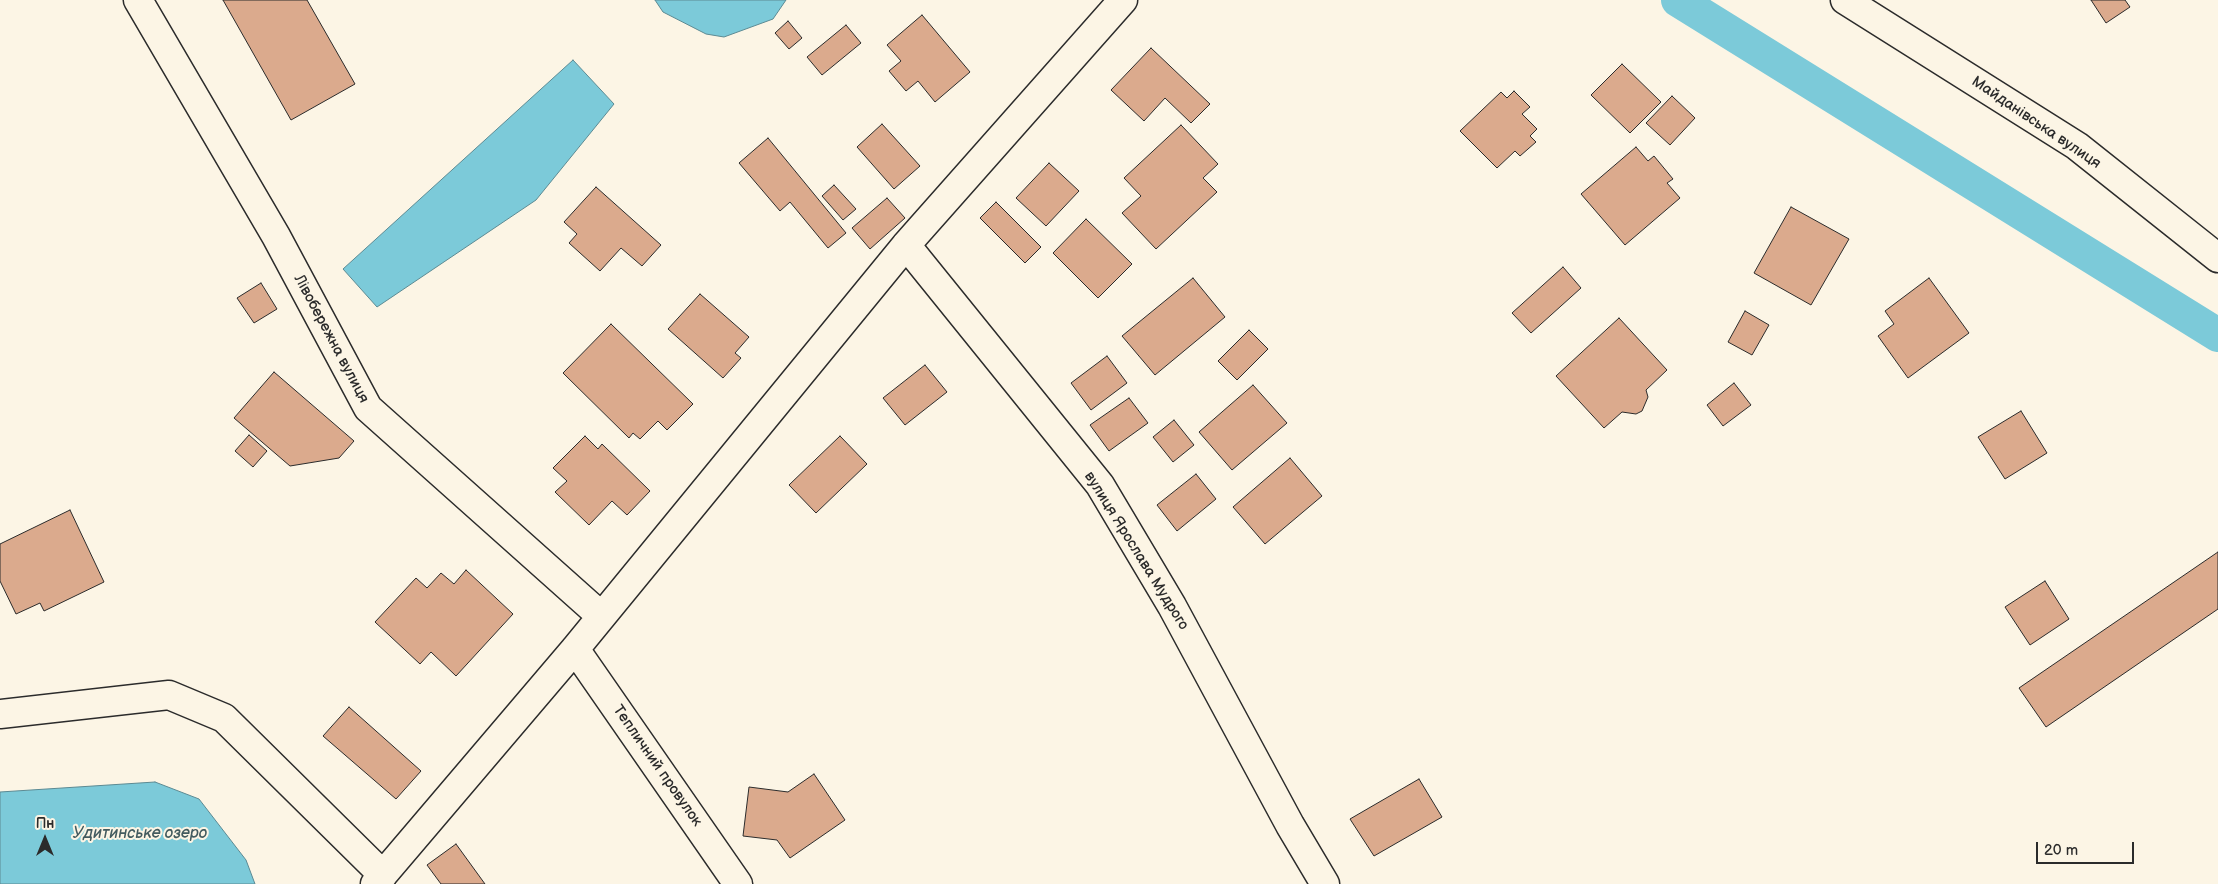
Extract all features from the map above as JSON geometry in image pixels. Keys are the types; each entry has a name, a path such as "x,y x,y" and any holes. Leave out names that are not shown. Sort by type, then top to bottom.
{"street":[{"name":"Лівобережна вулиця","path":"138,0 276,236 368,408 600,616"},
{"path":"0,714 169,695 224,718 379,880 575,648 906,245 1123,0"},
{"name":"Майданівська вулиця","path":"1845,0 2077,146 2218,258"},
{"name":"вулиця Ярослава Мудрого","path":"906,245 1100,485 1172,606 1290,825 1325,884"},
{"name":"Тепличний провулок","path":"575,648 738,884"}],"water":[{"path":"655,0 786,0 773,19 724,37 706,34 663,12"},
{"path":"573,60 614,104 536,200 377,307 343,269"},
{"name":"Удитинське озеро","path":"155,782 199,799 246,860 255,884 0,884 0,792"}],"building":[{"path":"223,0 307,0 355,84 291,120"},
{"path":"2091,0 2125,0 2130,7 2106,23"},
{"path":"922,15 970,72 935,102 918,81 906,91 889,71 901,61 887,45"},
{"path":"788,21 802,38 789,49 775,33"},
{"path":"846,25 861,43 822,75 807,57"},
{"path":"1151,48 1210,104 1191,123 1165,98 1144,121 1111,90"},
{"path":"1622,64 1661,102 1630,133 1591,95"},
{"path":"1514,91 1530,107 1522,114 1537,129 1530,136 1536,142 1520,156 1515,151 1497,168 1460,131 1501,92 1507,98"},
{"path":"1672,96 1695,118 1670,145 1646,123"},
{"path":"882,124 920,166 894,189 857,147"},
{"path":"1181,125 1218,164 1203,178 1217,192 1156,249 1122,213 1141,196 1124,178"},
{"path":"768,138 846,233 828,248 790,202 780,211 739,163"},
{"path":"1636,147 1648,161 1654,156 1673,179 1667,183 1680,198 1625,245 1581,194"},
{"path":"1049,163 1079,191 1046,226 1016,198"},
{"path":"834,185 856,209 843,220 822,196"},
{"path":"596,187 661,245 642,266 621,248 600,271 569,243 577,234 564,222"},
{"path":"887,198 905,218 870,249 852,228"},
{"path":"996,202 1041,247 1025,263 980,218"},
{"path":"1791,207 1849,239 1811,305 1754,273"},
{"path":"1086,219 1132,264 1098,298 1053,253"},
{"path":"1563,267 1581,288 1531,333 1512,313"},
{"path":"1193,278 1225,317 1155,375 1122,336"},
{"path":"1929,278 1969,333 1908,378 1878,336 1894,324 1885,311"},
{"path":"261,283 277,309 254,323 237,298"},
{"path":"700,294 749,337 735,353 741,358 723,378 668,329"},
{"path":"1745,311 1769,325 1752,355 1728,342"},
{"path":"1619,318 1667,370 1646,390 1648,397 1642,411 1636,414 1622,412 1604,428 1556,376"},
{"path":"611,324 693,404 667,430 658,421 640,439 633,433 629,438 563,373"},
{"path":"1249,330 1268,349 1237,380 1218,361"},
{"path":"1107,356 1127,383 1091,410 1071,383"},
{"path":"925,365 947,392 905,425 883,398"},
{"path":"274,372 354,441 339,458 290,466 234,418"},
{"path":"1734,383 1751,405 1723,426 1707,405"},
{"path":"1253,385 1287,423 1232,470 1199,432"},
{"path":"1129,398 1148,423 1109,451 1090,425"},
{"path":"2021,411 2047,453 2005,479 1978,437"},
{"path":"1174,420 1194,445 1173,462 1153,437"},
{"path":"249,435 267,451 253,467 235,451"},
{"path":"585,436 598,449 602,444 650,491 627,515 612,501 589,525 555,492 567,481 553,468"},
{"path":"840,436 867,464 816,513 789,485"},
{"path":"1290,458 1322,496 1265,544 1233,507"},
{"path":"1196,474 1216,499 1177,531 1157,505"},
{"path":"70,510 104,582 44,611 40,603 16,614 0,581 0,544"},
{"path":"2218,552 2218,609 2046,727 2019,688"},
{"path":"466,570 513,614 456,676 431,652 420,664 375,622 416,578 427,588 441,573 454,584"},
{"path":"2045,581 2069,619 2030,645 2005,607"},
{"path":"349,707 421,771 396,799 323,736"},
{"path":"814,774 845,820 790,858 777,840 743,836 749,787 788,792"},
{"path":"1419,779 1442,817 1374,856 1350,819"},
{"path":"456,844 485,884 441,884 427,865"}],"waterway":[{"path":"1678,0 2218,335"}]}
